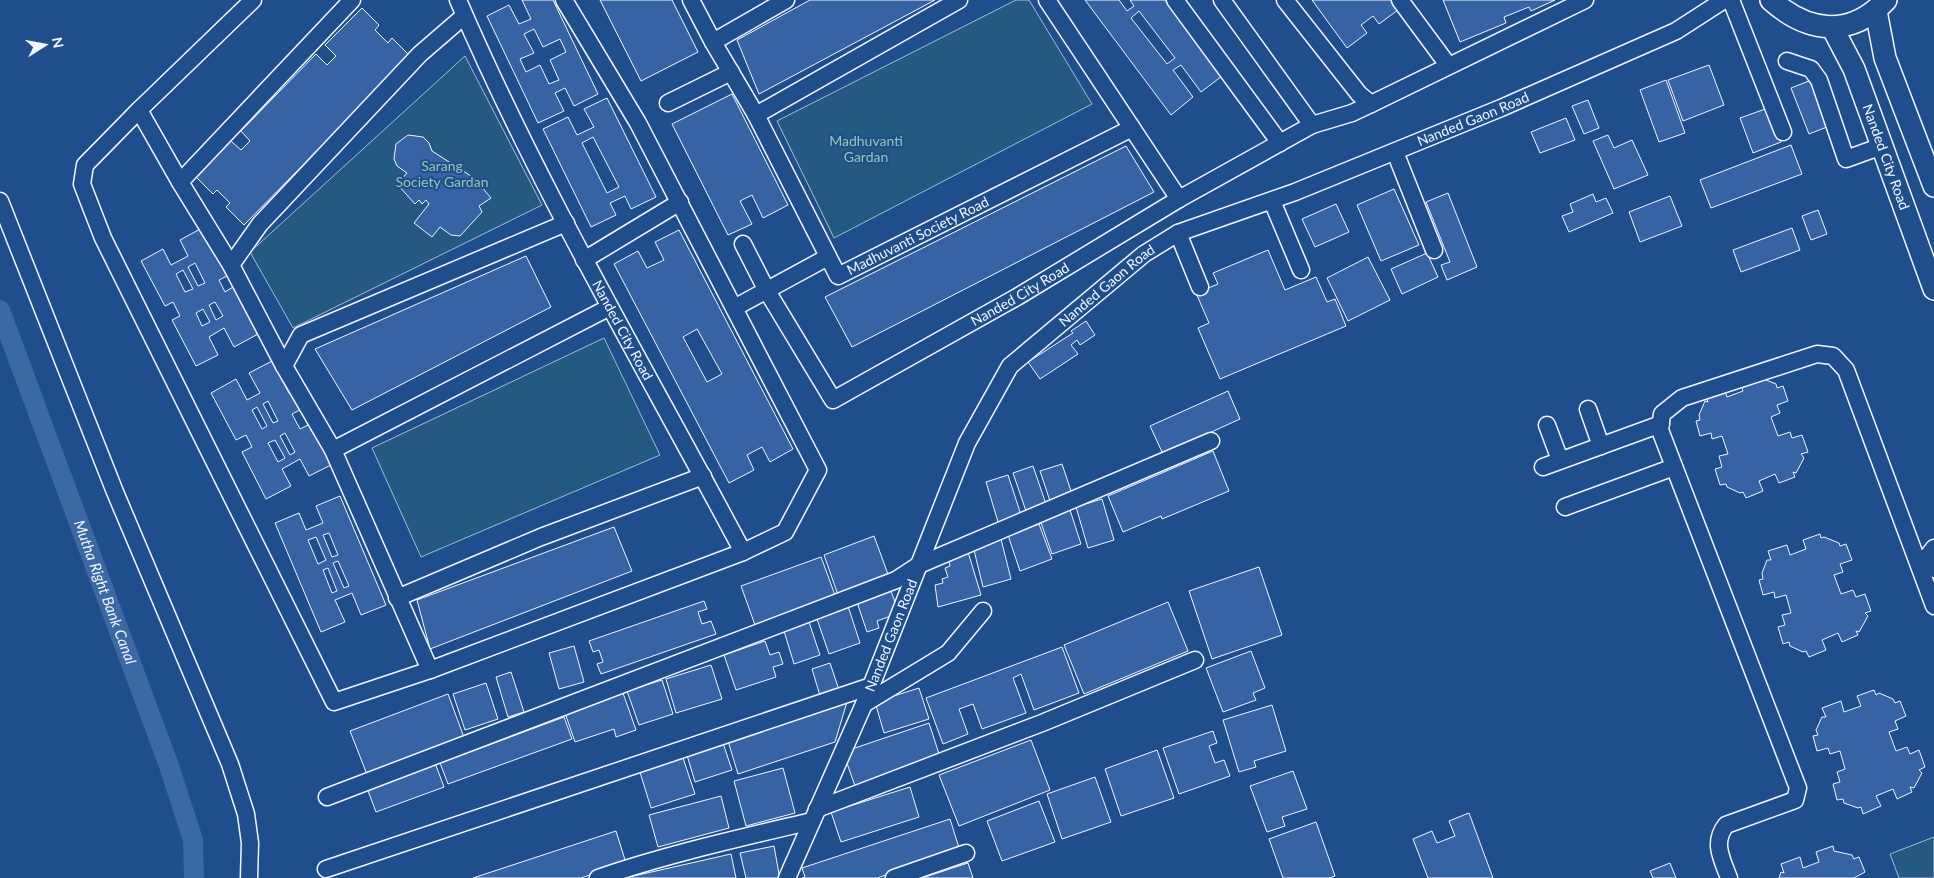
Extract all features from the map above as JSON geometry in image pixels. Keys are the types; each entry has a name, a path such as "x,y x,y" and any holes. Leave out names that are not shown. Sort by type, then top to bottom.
{"street":[{"path":"253,0 85,165 82,184 103,238 334,702 430,670 743,552 786,532 818,470 638,123 564,0"},
{"path":"180,182 352,0"},
{"name":"Nanded City Road","path":"458,0 507,109 608,308 743,552"},
{"name":"Madhuvanti Society Road","path":"690,0 756,115 838,276 1132,128"},
{"path":"713,42 786,0"},
{"path":"756,115 959,0"},
{"path":"1047,0 1179,199"},
{"path":"1175,0 1280,143"},
{"path":"1222,0 1312,125"},
{"path":"1285,0 1359,94 1371,104"},
{"path":"1400,0 1448,66"},
{"name":"Nanded City Road","path":"767,291 833,400 1017,296 1179,199 1312,125 1371,104 1585,0"},
{"name":"Nanded Gaon Road","path":"788,878 864,704 967,444 1010,366 1144,254 1178,233 1272,200 1501,108 1676,31 1724,0"},
{"path":"1731,0 1783,132"},
{"path":"1771,0 1787,14 1809,24 1832,27 1855,23 1881,6 1885,58 1934,186"},
{"path":"231,265 260,224 420,54 464,16"},
{"name":"Nanded City Road","path":"1832,27 1854,69 1934,289"},
{"path":"1787,61 1811,69 1819,80 1846,158 1882,146"},
{"path":"668,103 731,72"},
{"path":"139,110 231,265 284,366 333,450 430,670"},
{"path":"1394,152 1434,250"},
{"path":"1272,200 1301,270"},
{"path":"0,201 115,492 230,764 246,814 250,843 249,878"},
{"path":"584,260 680,202"},
{"path":"284,366 301,335 566,223"},
{"path":"1178,233 1200,287"},
{"path":"743,244 767,291"},
{"path":"734,308 828,257"},
{"path":"333,450 608,308"},
{"path":"1729,878 1718,846 1720,833 1726,825 1795,800 1798,788 1660,430 1662,414 1682,398 1816,354 1833,356 1846,370 1927,567 1934,606"},
{"path":"1588,409 1601,446"},
{"path":"1543,467 1661,424"},
{"path":"1547,425 1560,460"},
{"path":"327,797 896,580 919,565 1211,441"},
{"path":"1565,507 1674,467"},
{"path":"398,598 541,537 702,476"},
{"path":"1927,567 1934,548"},
{"path":"864,704 948,653 983,611"},
{"path":"598,878 815,815 1195,660"},
{"path":"326,869 871,686"},
{"path":"894,878 966,853"}],"green space":[{"name":"Madhuvanti Gardan","path":"1016,0 1029,0 1092,104 834,238 777,121"},
{"name":"Sarang Society Gardan","path":"465,56 542,205 293,328 250,252"},
{"path":"604,338 660,455 421,557 372,448"},
{"path":"1934,837 1934,878 1899,878 1890,854"}],"building":[{"path":"522,0 553,0 598,94 574,106 565,88 555,93 564,111 538,123 487,16 509,5 519,24 531,19","holes":["534,29 543,47 560,39 566,52 550,60 559,80 549,84 540,65 526,72 520,59 534,53 524,34"]},
{"path":"600,0 672,0 698,52 641,81"},
{"path":"810,0 935,0 759,94 737,40"},
{"path":"1085,0 1119,0 1127,11 1134,6 1130,0 1165,0 1222,76 1201,92 1181,65 1173,70 1193,97 1171,115","holes":["1139,11 1175,58 1167,64 1131,18"]},
{"path":"1312,0 1396,0 1402,7 1379,24 1373,16 1361,25 1367,33 1347,48"},
{"path":"1443,0 1555,0 1531,11 1529,7 1504,17 1506,23 1460,42"},
{"path":"362,8 379,25 375,30 388,43 392,38 410,56 244,225 226,207 230,203 217,190 213,194 196,177 231,141 241,150 250,141 241,131 316,54 327,65 336,56 325,45"},
{"path":"1709,65 1724,105 1683,121 1668,80"},
{"path":"1814,79 1832,125 1809,134 1791,88"},
{"path":"1666,80 1685,133 1659,142 1640,90"},
{"path":"732,94 788,205 763,218 752,195 740,201 752,224 728,235 672,124"},
{"path":"607,98 656,197 631,209 625,196 610,203 616,215 591,227 543,129 568,117 577,135 594,127 584,109","holes":["593,137 619,187 607,193 582,143"]},
{"path":"1588,100 1599,128 1584,134 1572,106"},
{"path":"1768,108 1781,142 1753,153 1740,118"},
{"path":"1566,118 1575,140 1540,153 1531,132"},
{"path":"408,135 423,137 429,143 432,151 474,178 491,198 479,206 482,212 460,236 451,235 440,227 432,237 414,223 429,204 426,200 422,204 419,200 415,204 397,184 407,173 397,166 394,159 396,144"},
{"path":"1608,135 1614,148 1632,140 1648,175 1614,189 1593,141"},
{"path":"1791,145 1802,174 1711,208 1700,180"},
{"path":"1126,146 1154,192 852,347 825,297"},
{"path":"1394,189 1419,245 1381,261 1357,205"},
{"path":"1448,193 1477,267 1447,280 1441,265 1450,262 1426,202"},
{"path":"1593,194 1596,202 1606,198 1613,213 1569,232 1562,216 1573,212 1570,204"},
{"path":"1670,196 1682,226 1640,242 1629,212"},
{"path":"1336,204 1349,232 1315,247 1302,219"},
{"path":"1818,210 1827,234 1811,240 1802,216"},
{"path":"202,228 227,276 219,280 225,292 233,287 258,334 234,347 224,328 209,337 218,355 196,366 172,320 180,316 173,302 165,306 141,261 163,249 171,265 188,256 180,240","holes":["195,263 205,283 198,286 188,267","183,270 193,289 185,292 176,274","215,302 223,316 216,320 209,305","203,309 210,322 202,326 196,313"]},
{"path":"1792,228 1800,250 1741,272 1733,250"},
{"path":"679,230 793,449 770,462 762,447 747,455 754,470 729,483 614,264 638,251 647,268 664,260 655,242","holes":["697,329 722,374 707,382 683,337"]},
{"path":"1268,250 1285,290 1316,277 1327,302 1335,299 1346,326 1220,379 1198,328 1209,323 1196,293 1218,284 1213,273"},
{"path":"1427,253 1438,277 1402,294 1391,269"},
{"path":"526,256 551,307 352,410 315,349"},
{"path":"1368,257 1390,300 1348,321 1327,278"},
{"path":"1086,321 1095,335 1080,345 1077,340 1071,345 1078,354 1040,379 1028,362 1073,333 1071,331"},
{"path":"276,359 285,376 281,378 289,393 293,391 302,409 292,414 300,429 310,424 331,465 309,476 300,459 282,469 291,486 266,499 242,452 252,447 246,435 236,440 211,393 236,379 247,400 260,393 249,373","holes":["268,401 278,421 273,423 263,404","257,407 267,426 262,429 252,410","285,433 295,452 290,455 280,436","275,440 285,458 278,462 268,443"]},
{"path":"1761,378 1776,384 1777,388 1783,386 1788,401 1777,405 1780,413 1771,417 1778,436 1790,432 1792,438 1802,435 1808,452 1801,454 1804,458 1796,473 1793,472 1795,477 1779,483 1775,474 1759,481 1763,491 1746,498 1743,492 1740,493 1727,487 1726,484 1720,485 1715,469 1722,467 1719,456 1728,454 1722,436 1712,439 1711,433 1700,436 1696,421 1700,420 1699,415 1705,401 1708,402 1705,393 1723,386 1727,397 1743,391 1740,381"},
{"path":"1228,391 1240,419 1163,454 1150,426"},
{"path":"1213,451 1229,491 1162,519 1161,516 1123,532 1108,496"},
{"path":"1062,464 1073,497 1051,504 1040,471"},
{"path":"1033,466 1047,507 1027,514 1013,473"},
{"path":"1008,475 1022,518 999,525 986,482"},
{"path":"340,496 386,605 361,615 352,593 335,600 345,622 321,632 275,523 299,513 306,530 323,523 316,506","holes":["329,533 338,555 332,557 323,535","316,537 326,560 318,564 308,540","338,561 349,586 344,588 333,563","328,568 337,591 332,593 323,570"]},
{"path":"1102,499 1114,540 1088,548 1076,507"},
{"path":"1070,510 1081,544 1052,554 1040,520"},
{"path":"1039,524 1052,559 1020,571 1008,535"},
{"path":"614,527 632,571 430,649 417,600"},
{"path":"1820,534 1821,538 1824,537 1839,543 1840,546 1846,544 1852,560 1840,564 1843,572 1834,575 1841,594 1853,590 1856,597 1865,594 1871,611 1865,613 1868,616 1859,632 1856,631 1858,635 1842,642 1838,633 1822,640 1826,650 1809,657 1806,651 1803,652 1790,646 1789,642 1783,644 1778,627 1785,625 1782,615 1791,613 1786,595 1775,598 1774,592 1763,595 1759,580 1763,579 1762,573 1767,560 1771,560 1768,551 1787,545 1790,555 1806,549 1803,540"},
{"path":"874,536 889,577 838,595 824,555"},
{"path":"1001,539 1011,579 983,587 973,546"},
{"path":"968,552 981,595 938,607 935,585 943,583 942,579 948,577 945,568 950,566 948,558"},
{"path":"821,557 835,595 755,625 741,586"},
{"path":"1259,567 1282,635 1212,659 1189,591"},
{"path":"891,591 899,613 877,621 879,628 867,632 857,602"},
{"path":"704,601 707,609 698,612 702,624 711,621 716,634 601,674 597,664 603,662 599,650 593,652 589,641"},
{"path":"1168,602 1188,651 1084,694 1064,645"},
{"path":"848,606 860,643 829,654 816,616"},
{"path":"809,622 820,655 794,664 784,631"},
{"path":"765,641 770,655 779,652 783,664 773,667 776,677 736,690 724,655"},
{"path":"574,646 584,682 559,689 549,653"},
{"path":"1062,647 1079,693 1034,710 1021,674 1013,678 1026,713 982,729 973,704 959,709 968,734 943,744 926,698"},
{"path":"1251,651 1265,688 1253,693 1256,700 1223,712 1206,668"},
{"path":"830,663 840,693 821,699 812,669"},
{"path":"711,665 722,699 676,713 666,679"},
{"path":"511,672 524,712 508,717 496,677"},
{"path":"662,680 673,714 639,725 627,691"},
{"path":"486,683 498,719 465,730 453,694"},
{"path":"919,688 929,719 884,733 875,702"},
{"path":"1874,690 1876,695 1879,693 1893,699 1895,703 1900,701 1906,716 1895,721 1898,729 1889,732 1896,751 1907,747 1910,754 1919,750 1925,767 1919,770 1922,773 1914,788 1910,787 1912,792 1897,799 1893,789 1876,796 1881,806 1863,814 1861,807 1858,808 1844,803 1843,799 1837,800 1833,784 1840,782 1837,772 1845,769 1840,751 1830,754 1828,748 1817,751 1813,736 1818,735 1816,730 1822,717 1826,717 1822,708 1841,701 1844,712 1861,706 1857,696"},
{"path":"623,693 636,730 616,737 614,729 575,742 565,713"},
{"path":"448,694 465,740 368,777 350,731"},
{"path":"847,702 835,742 738,774 728,741"},
{"path":"1272,705 1286,751 1254,761 1256,767 1239,772 1223,720"},
{"path":"564,717 572,739 448,784 440,763"},
{"path":"929,723 940,757 855,786 843,752"},
{"path":"1213,731 1217,743 1209,746 1215,763 1224,760 1230,776 1179,794 1163,748"},
{"path":"1031,740 1050,790 959,826 939,775"},
{"path":"723,743 732,770 695,782 687,755"},
{"path":"1157,750 1174,798 1121,816 1105,769"},
{"path":"682,755 695,794 651,808 639,769"},
{"path":"435,763 444,787 376,812 367,788"},
{"path":"783,768 795,813 746,826 734,781"},
{"path":"1293,771 1307,809 1282,817 1285,826 1267,832 1250,786"},
{"path":"1095,777 1111,822 1062,839 1047,794"},
{"path":"910,787 919,817 841,842 831,812"},
{"path":"721,796 729,828 658,847 649,815"},
{"path":"1039,801 1055,842 1002,861 987,821"},
{"path":"1469,813 1493,878 1428,878 1413,839 1432,831 1437,843 1455,836 1449,821"},
{"path":"950,819 960,851 877,878 802,878 805,877 802,868"},
{"path":"1316,822 1335,876 1329,878 1283,878 1269,839"},
{"path":"616,831 626,863 581,878 473,878"},
{"path":"774,846 778,878 746,878 740,853"},
{"path":"1833,846 1834,851 1852,855 1854,859 1859,857 1865,872 1854,878 1779,878 1781,872 1784,873 1781,864 1800,857 1803,868 1819,862 1816,852"},
{"path":"731,854 736,878 625,878"},
{"path":"968,863 973,878 922,878"},
{"path":"1670,863 1676,878 1653,878 1650,871"}],"waterway":[{"name":"Mutha Right Bank Canal","path":"0,310 168,763 193,840 194,878"}]}
